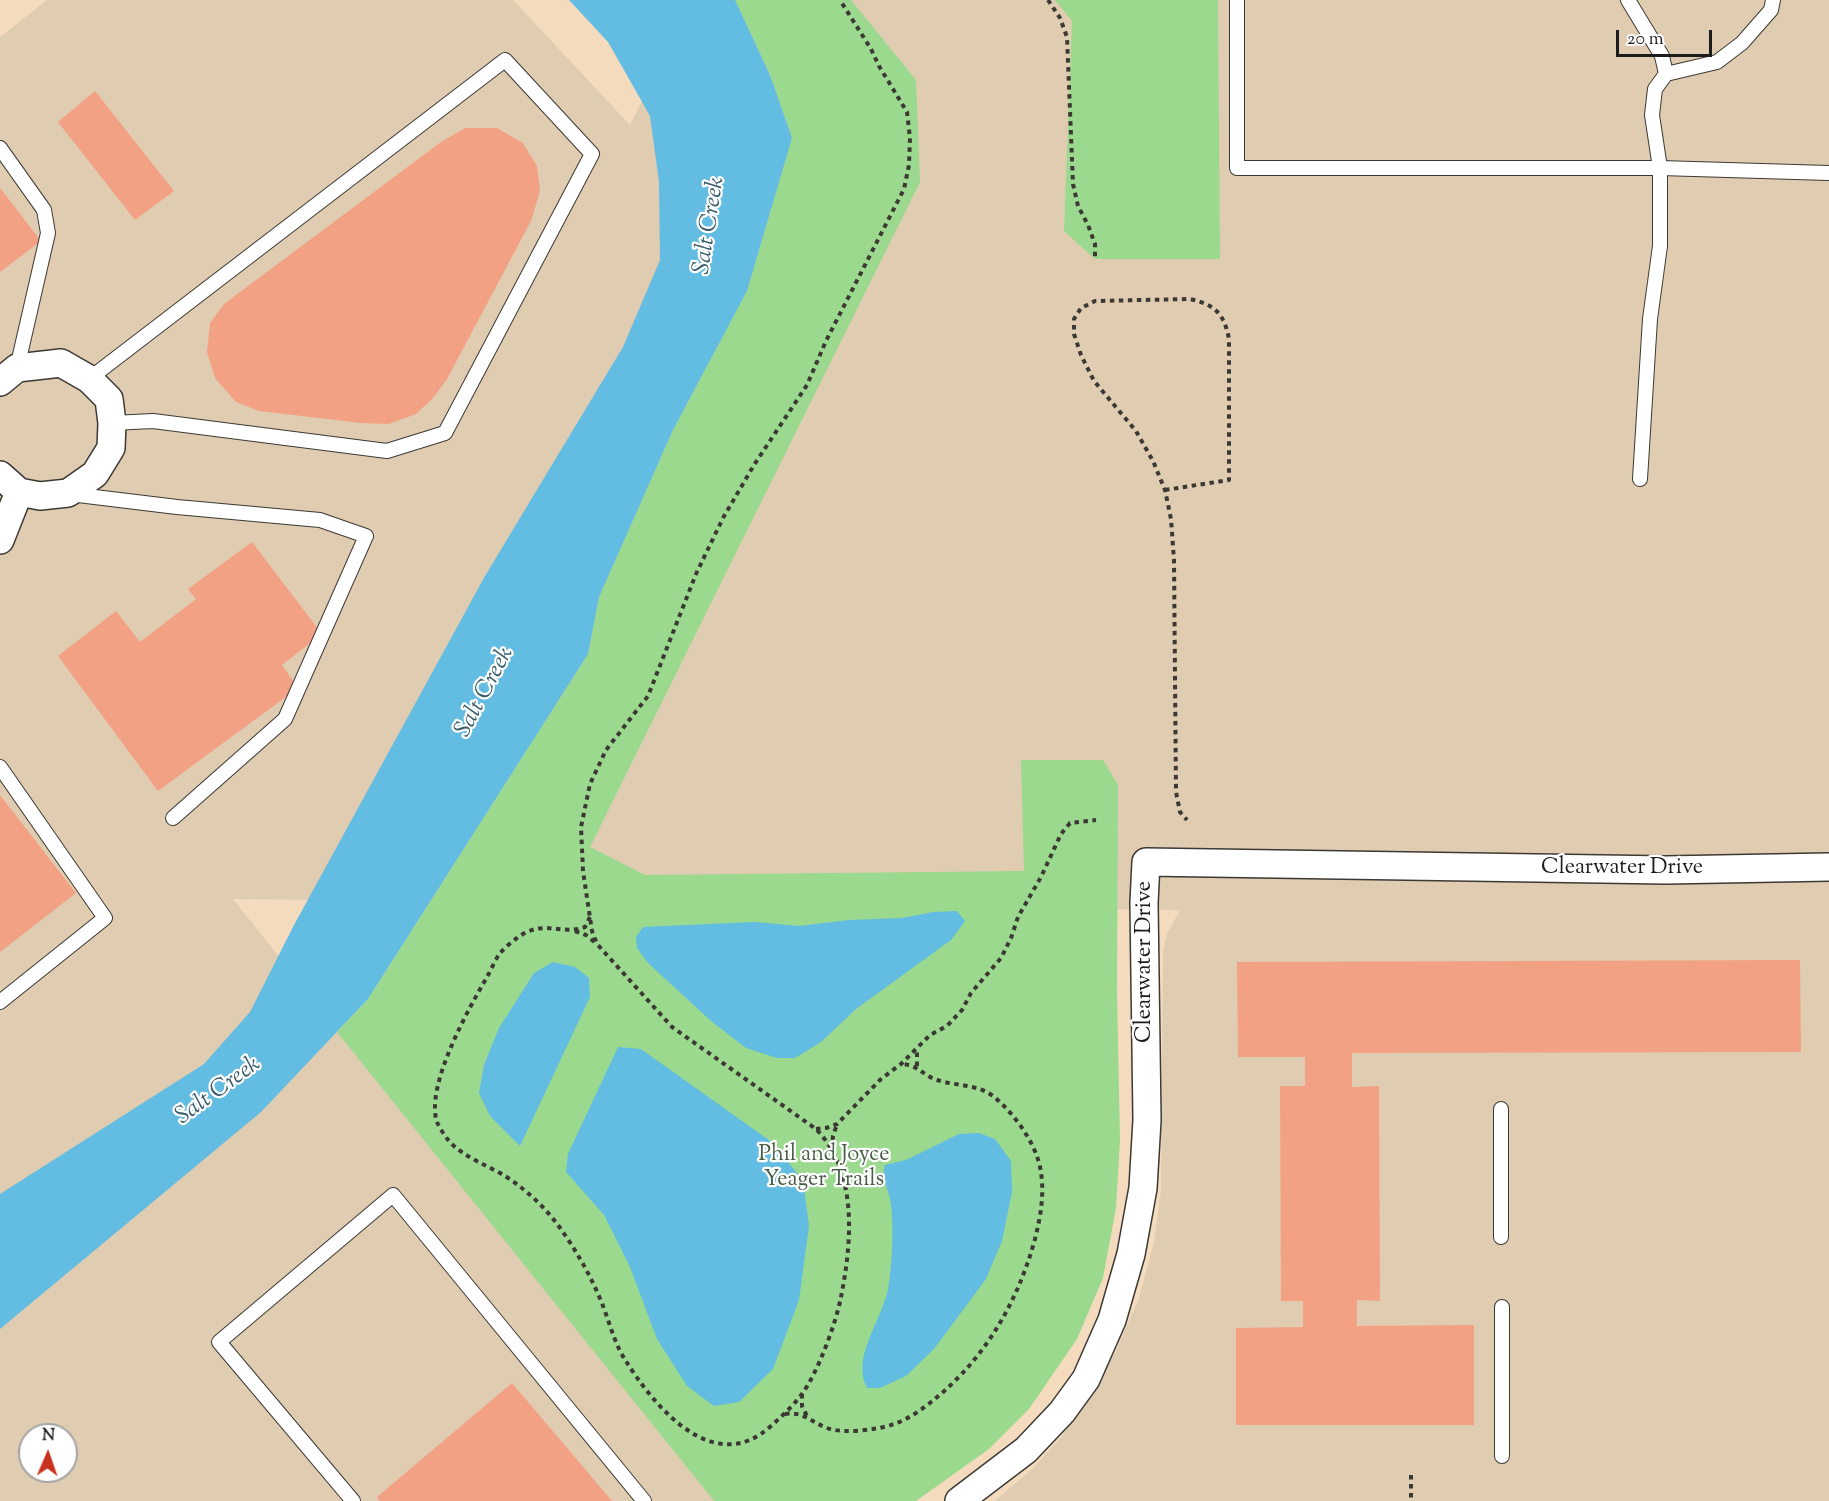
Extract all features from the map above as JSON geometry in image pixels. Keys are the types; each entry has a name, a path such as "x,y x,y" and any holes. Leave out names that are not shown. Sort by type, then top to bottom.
{"street":[{"path":"0,540 10,483 40,496 68,493 95,474 111,448 112,423 109,399 89,379 61,363 8,375"},
{"name":"Clearwater Drive","path":"959,1501 1026,1450 1068,1404 1086,1380 1112,1320 1122,1287 1131,1254 1143,1188 1147,1120 1144,903 1146,862 1666,870 1829,867"}],"lane":[{"path":"1237,0 1238,168 1660,168 1829,173"},
{"path":"1628,0 1662,56 1666,74"},
{"path":"1640,479 1650,319 1660,246 1660,168 1652,115 1655,89 1666,74 1718,62 1742,42 1771,10 1773,0"},
{"path":"89,379 505,60 592,154 445,434 387,451 153,421 112,423"},
{"path":"0,148 44,210 48,233 8,375"},
{"path":"68,493 177,507 320,520 366,536 285,719 173,818"},
{"path":"0,767 105,918 0,1002"},
{"path":"1501,1109 1502,1237"},
{"path":"353,1501 219,1342 393,1195 644,1501"},
{"path":"1502,1306 1502,1456"}],"path":[{"path":"597,944 583,871 581,827 590,784 606,750 648,696 696,574 723,518 754,465 807,386 826,341 904,189 909,165 910,138 907,112 840,0"},
{"path":"1048,0 1060,18 1067,37 1073,184 1078,206 1095,244 1095,259"},
{"path":"1165,490 1229,480 1229,339 1226,324 1218,311 1205,302 1190,298 1095,301 1081,308 1074,319 1074,334 1081,355 1094,381 1136,431 1153,461 1165,490 1171,519 1174,560 1176,792 1180,812 1187,820"},
{"path":"832,1149 837,1124 860,1099 901,1064 930,1035 947,1026 1001,958 1011,938 1017,917 1041,877 1061,834 1070,823 1096,820"},
{"path":"574,931 585,927 590,917"},
{"path":"537,927 574,931 586,935 597,944 672,1027 816,1129 832,1149 845,1184 850,1222 848,1262 839,1306 816,1367 802,1394 784,1414 766,1431 745,1442 719,1444 694,1436 671,1419 623,1356 587,1268 562,1230 537,1199 505,1177 467,1156 449,1141 437,1121 436,1101 448,1054 500,953 518,937 537,927"},
{"path":"917,1048 917,1067"},
{"path":"784,1414 796,1412 828,1428 858,1431 894,1424 922,1409 956,1381 987,1343 1004,1319 1029,1262 1043,1193 1040,1165 1027,1136 1010,1111 991,1094 972,1087 935,1080 917,1067 901,1064"},
{"path":"816,1129 837,1124"},
{"path":"802,1394 802,1406 807,1416"},
{"path":"1411,1474 1411,1501"}],"shaded area":[{"path":"47,0 513,0 630,125 693,0 1829,0 1829,1501 995,1501 1033,1468 1063,1435 1115,1353 1139,1298 1154,1242 1161,1190 1163,952 1167,934 1180,910 233,899 714,1501 0,1501 0,37"}],"green space":[{"name":"Phil and Joyce Yeager Trails","path":"735,0 851,0 916,80 920,182 590,847 645,875 1024,871 1021,760 1103,760 1118,785 1117,993 1120,1140 1116,1208 1103,1278 1077,1339 1029,1409 989,1449 916,1501 714,1501 337,1032 368,999 588,654 599,597 673,430 747,291 792,138 770,75"},
{"path":"1055,0 1218,0 1220,259 1095,259 1064,231 1072,21"}],"water":[{"name":"Salt Creek","path":"569,0 735,0 770,75 792,138 747,291 673,430 599,597 588,654 368,999 261,1112 0,1329 0,1194 204,1064 250,1012 294,925 485,576 623,347 660,260 659,181 650,116 608,42"},
{"path":"957,911 965,921 951,940 856,1009 821,1042 795,1058 777,1058 746,1048 711,1021 648,963 637,948 636,937 643,927 754,922 799,926"},
{"path":"553,962 575,967 589,978 590,997 520,1146 490,1116 479,1093 484,1065 499,1028 534,973"},
{"path":"618,1047 641,1049 773,1143 803,1181 809,1226 799,1300 773,1369 739,1402 714,1406 687,1386 657,1339 630,1267 604,1215 566,1172 568,1154"},
{"path":"979,1133 995,1139 1011,1161 1012,1192 1002,1241 986,1279 934,1349 906,1376 880,1388 867,1388 863,1375 865,1350 886,1296 891,1264 892,1215 884,1180 885,1165 906,1160 959,1134"}],"building":[{"path":"95,91 174,191 135,220 58,122"},
{"path":"465,128 497,128 523,143 537,166 540,191 531,221 447,379 433,398 416,414 389,424 259,411 236,402 215,378 207,352 210,323 224,304 441,142"},
{"path":"0,188 41,241 0,272"},
{"path":"252,542 322,634 282,665 298,688 158,791 58,656 116,611 140,642 196,599 188,589"},
{"path":"0,795 76,893 0,952"},
{"path":"1800,960 1801,1052 1352,1053 1352,1087 1379,1086 1380,1301 1357,1300 1357,1326 1474,1325 1474,1425 1236,1425 1236,1328 1303,1327 1303,1301 1281,1301 1280,1086 1305,1086 1305,1057 1238,1057 1237,962"},
{"path":"512,1383 612,1501 380,1501 377,1497"}]}
